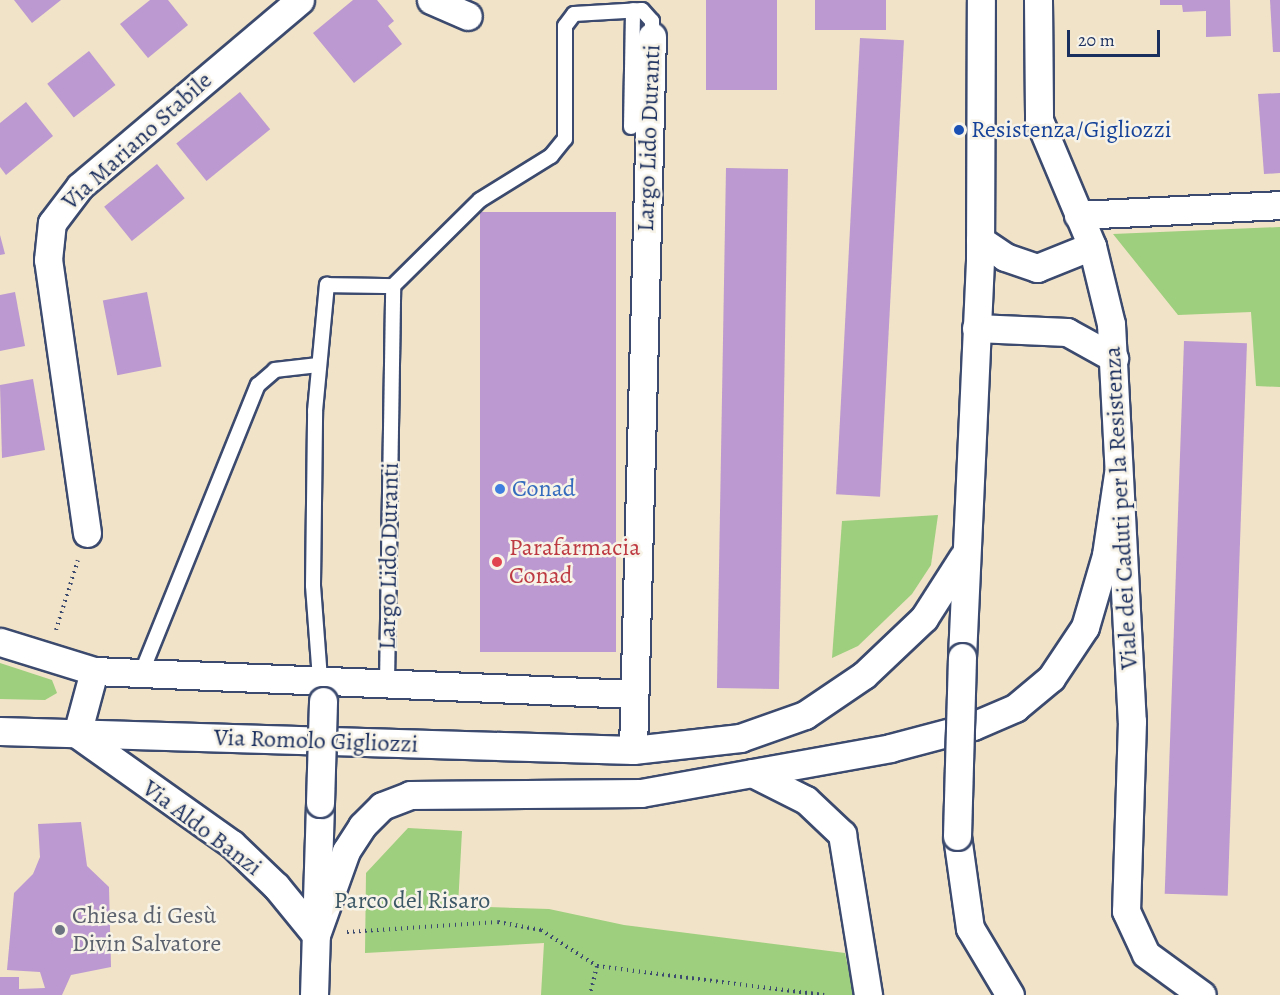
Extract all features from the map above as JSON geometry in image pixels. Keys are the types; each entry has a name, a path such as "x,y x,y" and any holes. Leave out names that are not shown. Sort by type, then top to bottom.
{"street":[{"name":"Via Mariano Stabile","path":"87,533 48,260 52,224 80,186 300,0"},
{"path":"431,0 468,16"},
{"path":"981,0 980,240 963,557 957,836 970,928 1010,995"},
{"name":"Viale dei Caduti per la Resistenza","path":"1038,0 1038,111 1092,246 1109,310 1132,721 1126,911 1146,954 1202,995"},
{"name":"Largo Lido Duranti","path":"633,750 652,36"},
{"path":"1078,215 1280,205"},
{"path":"980,240 1005,257 1037,268 1092,246"},
{"path":"976,328 1067,332 1113,358"},
{"path":"316,934 346,851 362,826 382,806 410,795 641,793 758,774 941,735 1000,716 1039,691 1070,652 1090,614 1118,474"},
{"name":"Via Romolo Gigliozzi","path":"1,733 633,750 740,738 818,708 909,636 963,557"},
{"name":"Largo Lido Duranti","path":"0,642 94,671 321,690 387,683 633,694"},
{"path":"77,734 94,671"},
{"path":"314,995 321,690"},
{"name":"Via Aldo Banzi","path":"77,734 232,844 276,886 316,934"},
{"name":"Via Romolo Gigliozzi","path":"633,750 758,774 806,800 842,834 868,995"}],"lane":[{"path":"631,127 633,10"},
{"name":"Largo Lido Duranti","path":"387,683 393,286 480,200 551,156 565,140 565,26 574,14 642,10 652,21 652,36"},
{"path":"321,690 313,585 318,365 327,285 393,286"},
{"path":"141,674 256,389 275,370 318,365"}],"path":[{"path":"48,657 87,533"},
{"path":"316,934 498,922 541,930 597,966 824,995"},
{"path":"590,995 597,966"}],"green space":[{"path":"1280,227 1280,387 1256,386 1251,312 1178,315 1113,234"},
{"path":"938,515 931,565 912,594 858,646 832,658 842,521"},
{"path":"0,663 52,680 57,693 45,700 0,699"},
{"name":"Parco del Risaro","path":"408,828 462,831 458,906 549,909 624,925 845,953 854,995 541,995 544,943 365,953 366,873"}],"building":[{"path":"14,0 61,0 32,23"},
{"path":"150,0 168,0 188,25 148,58 120,24"},
{"path":"353,0 377,0 394,21 388,26 402,44 354,83 313,33"},
{"path":"706,0 777,0 777,90 706,90"},
{"path":"815,0 886,0 886,30 815,30"},
{"path":"1160,0 1230,0 1231,36 1206,37 1206,11 1183,12 1182,5 1160,5"},
{"path":"1270,0 1280,0 1280,52 1273,52"},
{"path":"860,38 904,40 880,497 836,494"},
{"path":"89,51 115,85 74,118 47,84"},
{"path":"240,92 270,129 206,181 176,144"},
{"path":"1280,93 1280,173 1264,174 1258,94"},
{"path":"26,102 53,136 6,175 0,167 0,123"},
{"path":"157,164 185,198 132,241 104,207"},
{"path":"726,168 788,169 779,689 717,688"},
{"path":"480,212 616,212 616,652 480,652"},
{"path":"0,235 5,254 0,255"},
{"path":"15,292 25,346 0,351 0,295"},
{"path":"147,292 162,367 117,375 103,301"},
{"path":"1184,341 1247,343 1228,896 1165,894"},
{"path":"33,379 45,450 2,458 0,385"},
{"name":"Chiesa di Gesù Divin Salvatore","path":"81,822 87,866 109,887 111,967 71,975 62,995 0,995 0,977 19,977 19,989 45,988 40,972 7,970 14,893 33,874 40,857 38,824"}],"place":[{"name":"Resistenza/Gigliozzi","path":"959,130"},
{"name":"Conad","path":"500,489"},
{"name":"Parafarmacia Conad","path":"497,562"},
{"name":"Chiesa di Gesù Divin Salvatore","path":"60,930"}]}
